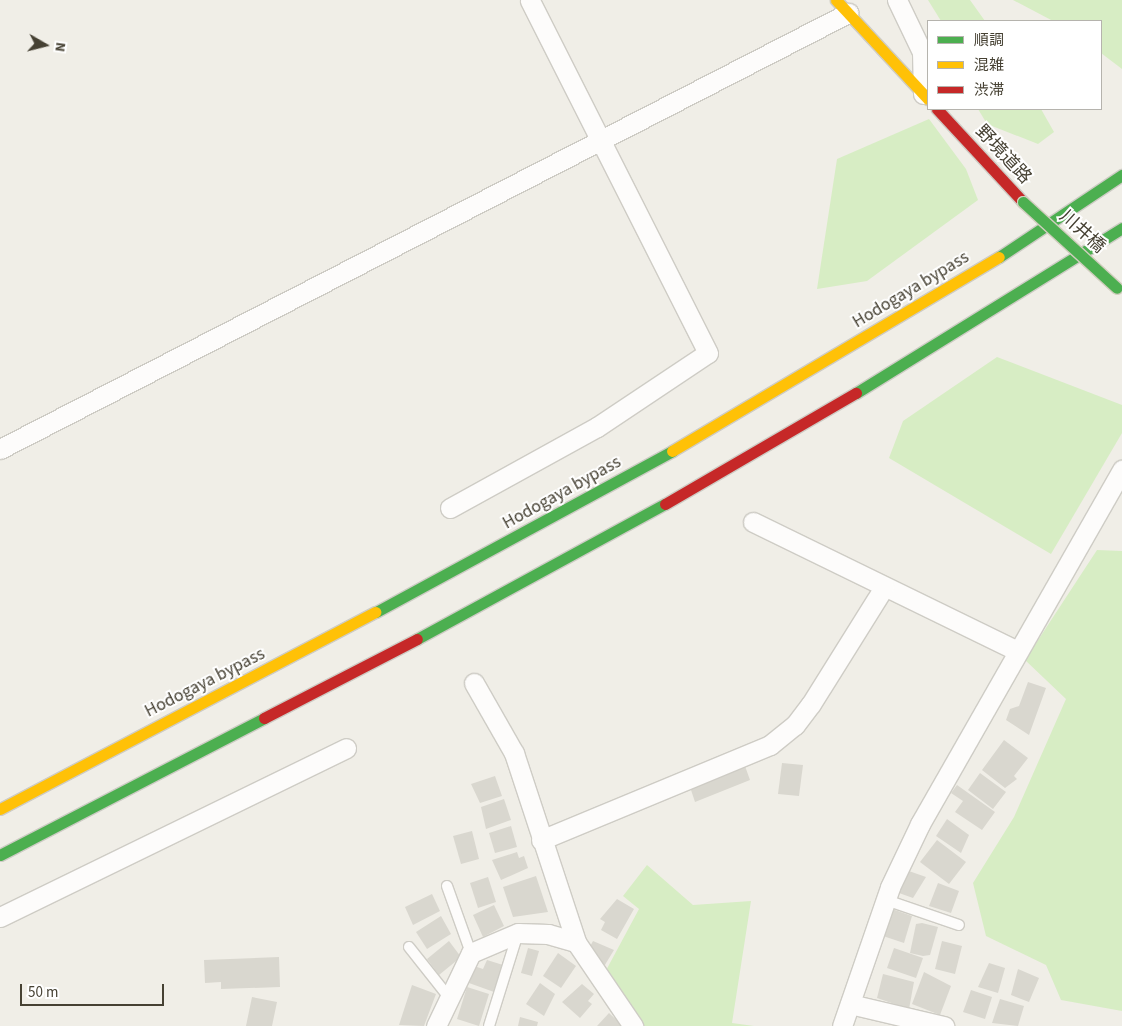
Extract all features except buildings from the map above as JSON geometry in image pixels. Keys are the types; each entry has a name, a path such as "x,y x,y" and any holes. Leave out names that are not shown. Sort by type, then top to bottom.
{"main road":[{"path":"842,6 926,96"},
{"name":"野境道路","path":"938,110 1023,202"},
{"name":"Hodogaya bypass","path":"0,809 516,539 806,374 1010,250 1122,175"},
{"name":"川井橋","path":"1023,202 1120,290"},
{"path":"0,855 548,570 797,430 1122,228"}],"street":[{"path":"450,508 596,426 708,353 530,0"},
{"path":"897,0 922,52 926,96"},
{"path":"0,449 602,141 842,6"},
{"path":"842,1026 886,900 920,824 1122,470"},
{"path":"753,522 1018,651"},
{"path":"541,840 770,745 795,725 811,704 884,587"},
{"path":"474,683 514,753 576,942 633,1026"},
{"path":"0,917 346,748"},
{"path":"436,1026 448,996 471,953 518,933 548,934 576,942"},
{"path":"850,1004 944,1026"}],"lane":[{"path":"446,886 471,953"},
{"path":"886,900 960,925"},
{"path":"489,1026 518,933"},
{"path":"409,947 448,996"}],"green space":[{"path":"928,0 970,0 984,20 940,20"},
{"path":"1013,0 1122,0 1122,69 1102,54 1102,20 1051,20"},
{"path":"979,110 1042,110 1054,132 1038,144 987,124"},
{"path":"929,119 966,169 978,200 867,281 817,289 837,159"},
{"path":"997,357 1122,405 1122,433 1051,554 889,458 903,421"},
{"path":"1097,550 1122,551 1122,1011 1061,1000 1046,965 986,936 973,883 1014,817 1066,699 1025,660"},
{"path":"647,865 693,905 751,901 732,1023 754,1026 642,1026 603,976 639,909 623,896"}],"traffic: fast":[{"path":"999,257 1122,175"},
{"path":"1023,202 1117,288"},
{"path":"856,393 1122,228"},
{"path":"376,612 672,451"},
{"path":"417,639 665,504"},
{"path":"0,855 264,718"}],"traffic: slow":[{"path":"836,0 927,98"},
{"path":"672,451 999,257"},
{"path":"0,809 376,612"}],"traffic: jam":[{"path":"938,110 1023,202"},
{"path":"665,504 856,393"},
{"path":"264,718 417,639"}]}
